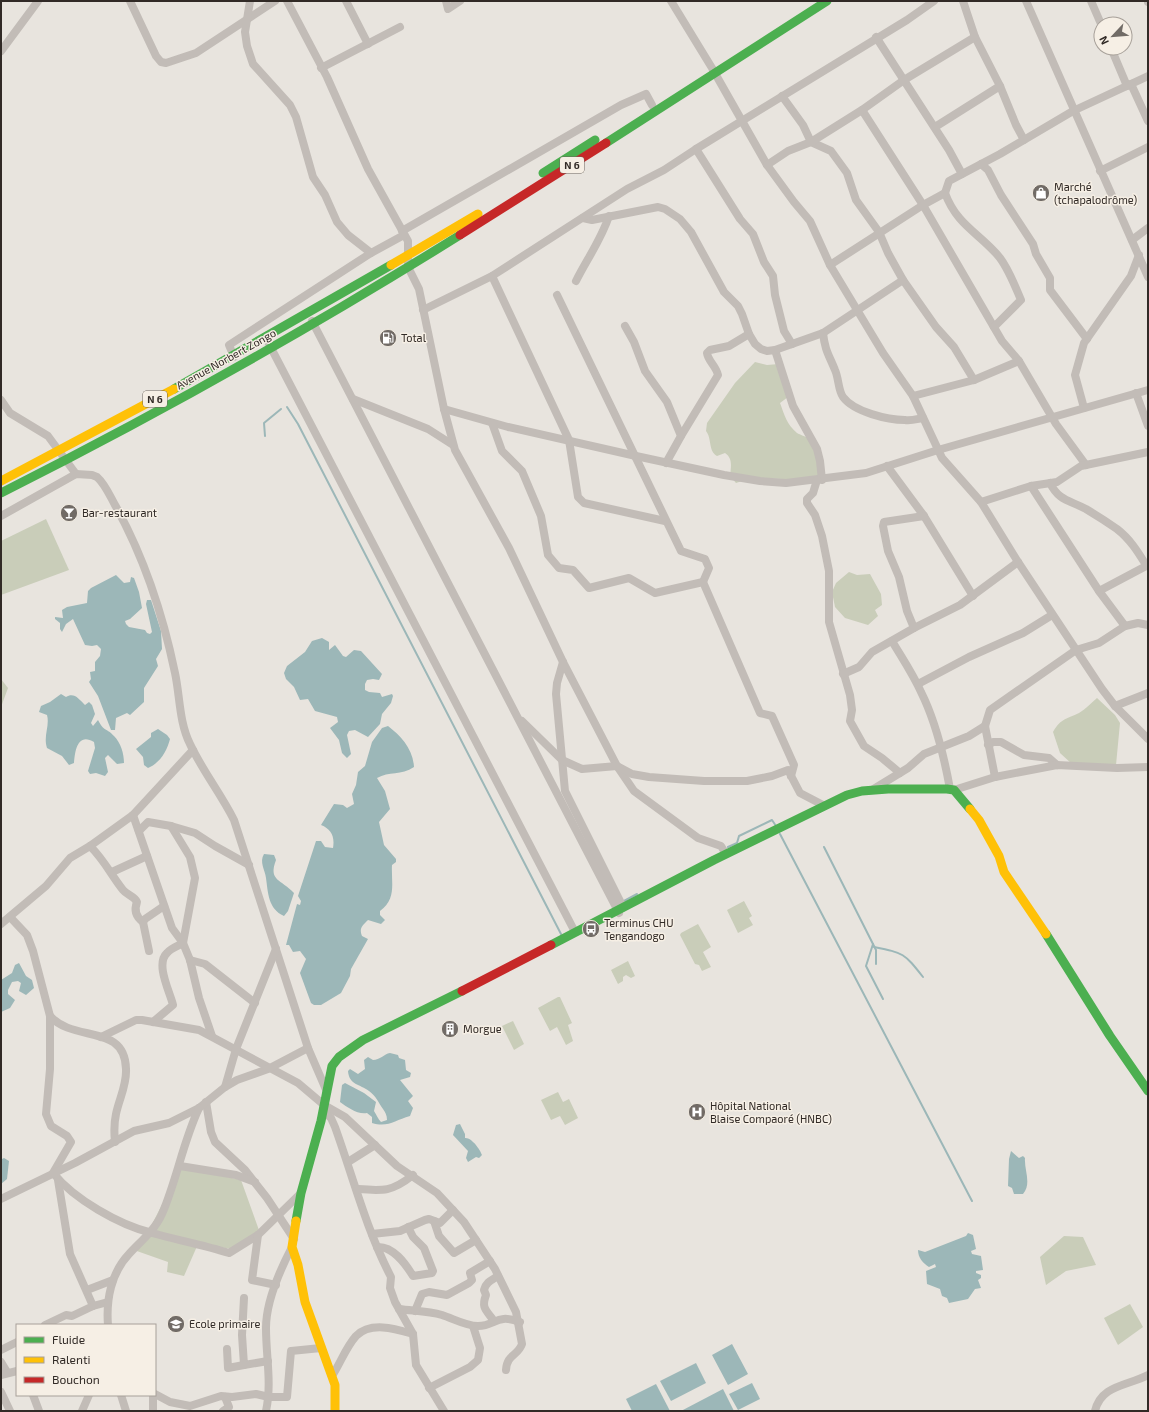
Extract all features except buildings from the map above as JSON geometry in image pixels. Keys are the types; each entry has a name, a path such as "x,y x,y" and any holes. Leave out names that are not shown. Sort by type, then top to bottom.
{"main road":[{"name":"N 6","path":"313,324 408,267 580,159 819,1"},
{"name":"N 6","path":"308,314 479,213 652,105 827,1"},
{"name":"Avenue Norbert Zongo","path":"1,481 60,451 234,357 308,314"},
{"name":"Avenue Norbert Zongo","path":"1,493 66,460 272,348 313,324"},
{"path":"335,1411 334,1385 332,1376 304,1302 293,1243 301,1193 324,1108 332,1066 335,1060 349,1049 576,933 726,854 806,816 823,805 856,792 871,790 952,789 979,820 1013,887 1024,900 1110,1036 1148,1091"}],"street":[{"path":"1,50 38,1"},
{"path":"130,1 156,56 161,62 166,63 196,53 275,1"},
{"path":"250,1 246,32 247,46 254,64 290,105 298,123 313,177 325,195 337,222 348,235 371,253"},
{"path":"287,1 321,68 368,170 403,233 409,248 407,256 408,267 419,289 453,445 509,548 563,662 617,766 634,791 698,838 721,846 726,854"},
{"path":"346,1 368,44"},
{"path":"446,1 448,9 460,1"},
{"path":"671,1 713,70 767,165 810,221 830,264 883,353 913,396 938,450 949,466 981,502 1052,616 1115,706 1148,739"},
{"path":"424,310 492,276 627,189 664,170 876,37 907,20 934,1"},
{"path":"963,1 975,37 1000,86 1016,125 1024,140"},
{"path":"1026,1 1148,277"},
{"path":"1092,1 1098,16"},
{"path":"321,68 400,27"},
{"path":"876,37 935,127 962,174"},
{"path":"767,165 788,151 811,142 862,110 904,80 975,37"},
{"path":"1115,56 1148,121"},
{"path":"830,264 923,204 945,193 950,181 1074,111 1148,76"},
{"path":"935,127 1000,86"},
{"path":"234,357 229,345 403,233 621,105 646,94 652,105"},
{"path":"782,96 803,125 811,142 831,151 847,173 856,200 879,232 888,253 903,280 936,327 954,347 974,380"},
{"path":"862,110 923,204 1002,341 1019,362 1052,417 1086,465"},
{"path":"1100,171 1148,147"},
{"path":"696,149 728,202 753,234 764,262 773,276 775,295 783,325 792,344"},
{"path":"981,164 988,170 1001,195 1033,244 1036,254 1050,278 1050,290 1087,339"},
{"path":"945,193 950,206 966,227 1000,259 1020,300 994,327"},
{"path":"584,218 592,220 658,207 665,209 680,219 692,232 724,292 742,314 749,334 761,349 775,350 823,333 857,309 874,301 903,280"},
{"path":"576,282 583,266 592,256 609,216"},
{"path":"1132,240 1148,228"},
{"path":"1084,408 1075,375 1087,339 1130,276 1138,255"},
{"path":"492,276 569,440 578,497 584,503 665,521"},
{"path":"557,295 636,456 665,521 681,551 706,559 709,568 703,582 760,713 772,716 794,766 791,776"},
{"path":"308,314 517,717 620,910"},
{"path":"625,326 634,342 645,371 667,402 681,436"},
{"path":"823,333 825,350 838,377 840,391 848,402 868,413 890,419 906,421 923,418"},
{"path":"666,463 718,375 717,370 706,353 710,350 728,346 749,334"},
{"path":"266,338 576,933"},
{"path":"775,350 793,406 817,449 820,461 819,480 813,493 807,499 807,503 815,515 822,536 828,571 829,622 850,695 852,710 850,721 856,735 864,746 882,758 900,773"},
{"path":"913,396 974,380 1019,362"},
{"path":"444,409 492,422 666,463 760,482 786,483 866,473 938,450 1148,390"},
{"path":"1136,393 1148,426"},
{"path":"352,399 428,429 453,445"},
{"path":"1,400 10,414 48,436 76,474"},
{"path":"492,422 502,451 522,471 542,516 548,555 559,568 573,570 590,588 629,578 655,593 703,582"},
{"path":"981,502 1031,486 1061,480 1076,468 1086,465 1148,452"},
{"path":"887,466 924,516 973,596"},
{"path":"1,516 76,474 92,475 100,480 129,531 167,634 176,677 181,713 190,744 234,820 250,865 308,1048 327,1092"},
{"path":"1050,482 1055,492 1063,500 1084,509 1118,530 1135,548 1147,565 1099,591"},
{"path":"1031,486 1099,591 1125,626"},
{"path":"914,628 907,611 899,577 888,551 883,526 884,522 924,516"},
{"path":"843,674 859,667 872,652 914,628 960,605 1018,562"},
{"path":"918,684 969,657 1023,633 1052,616"},
{"path":"995,777 985,726 990,710 1076,650 1099,643 1125,626 1138,623 1148,625"},
{"path":"892,641 918,684 929,709 941,746 952,789 995,777 1057,764 1118,768 1148,767"},
{"path":"1082,659 1088,647"},
{"path":"563,662 557,683 556,694 565,791 620,910"},
{"path":"1115,706 1148,693"},
{"path":"517,717 562,760 582,769 617,766 632,774 649,777 704,781 747,781 772,776 788,770 800,793 823,805"},
{"path":"871,790 912,765 924,754 969,736 985,726"},
{"path":"988,745 993,742 1001,742 1024,755 1049,758 1057,764"},
{"path":"1,924 46,886 70,858 90,846 133,815 193,750"},
{"path":"133,815 172,928 183,943 190,960 199,998 212,1036"},
{"path":"139,831 148,822 171,826 195,833 250,865"},
{"path":"171,826 190,857 195,878 183,943"},
{"path":"90,846 112,872 126,893 138,902 135,907 137,916 144,922 149,951"},
{"path":"112,872 147,856"},
{"path":"144,922 145,919 164,906"},
{"path":"10,917 27,935 50,1016 51,1062 46,1114 51,1126 67,1136 71,1142 52,1173"},
{"path":"154,1022 173,1005 164,976 163,959 167,952 183,943"},
{"path":"225,1087 236,1049 276,949"},
{"path":"190,960 205,964 255,1003"},
{"path":"50,1016 56,1022 71,1031 111,1040 123,1051 126,1061 126,1071 122,1098 116,1113 114,1142"},
{"path":"101,1037 136,1020 200,1030 236,1049 268,1069 298,1083 324,1108 331,1118 348,1162 357,1189 362,1212 391,1277 390,1288 399,1310 413,1334 416,1365 444,1411"},
{"path":"1,1199 134,1131 169,1123 199,1108 225,1087 251,1074 268,1069 308,1048"},
{"path":"206,1102 211,1132 215,1142 245,1170 255,1182 279,1215 293,1243 284,1261 268,1308 266,1327 269,1397 266,1411"},
{"path":"108,1324 108,1302 113,1280 125,1258 149,1233 162,1215 180,1166 185,1142 199,1108"},
{"path":"324,1108 345,1117 397,1166 413,1175 437,1193 464,1222 490,1261 520,1322 521,1348 507,1361 506,1370"},
{"path":"348,1162 375,1145"},
{"path":"180,1166 236,1175 255,1182"},
{"path":"52,1173 70,1191 121,1221 149,1233 229,1253 258,1235 301,1193"},
{"path":"357,1189 380,1191 394,1188 413,1175"},
{"path":"58,1180 70,1254 94,1306"},
{"path":"372,1234 395,1232 425,1220 442,1222 453,1210"},
{"path":"434,1221 439,1236 454,1254 476,1240"},
{"path":"377,1246 384,1246 404,1261 413,1276 432,1273 433,1271 428,1255 408,1228"},
{"path":"258,1235 251,1279 276,1285"},
{"path":"415,1311 422,1294 429,1292 447,1296 469,1283 472,1280 470,1273 490,1261"},
{"path":"494,1321 483,1306 482,1302 486,1296 484,1290 488,1282 498,1276"},
{"path":"87,1290 113,1280"},
{"path":"244,1298 242,1335 244,1366"},
{"path":"47,1324 66,1315 72,1316 94,1306 108,1302"},
{"path":"399,1310 442,1315 473,1326 480,1326 506,1317 520,1322"},
{"path":"429,1388 470,1368 478,1360 480,1348 473,1326"},
{"path":"332,1376 356,1336 366,1330 391,1328 413,1334"},
{"path":"1,1350 16,1342"},
{"path":"156,1396 181,1405 190,1406 221,1396 225,1397 256,1394 269,1397 288,1396 291,1351 321,1348"},
{"path":"227,1349 228,1368 268,1361"},
{"path":"1,1362 4,1373 16,1371"},
{"path":"1095,1411 1098,1400 1108,1390 1148,1375"},
{"path":"1,1392 10,1411"},
{"path":"33,1396 39,1411"},
{"path":"82,1411 89,1396"},
{"path":"121,1396 126,1411"},
{"path":"153,1411 154,1396"},
{"path":"223,1411 229,1407 225,1397"}],"green space":[{"path":"755,362 767,365 779,364 788,397 780,403 781,407 791,426 797,433 807,438 811,443 816,456 819,476 811,480 751,478 736,483 730,476 731,463 728,455 725,453 717,456 712,451 706,431 707,423 735,383"},
{"path":"46,519 69,570 1,595 1,541"},
{"path":"849,572 857,575 870,574 881,594 882,605 875,610 878,616 868,625 845,618 835,607 832,592 836,583"},
{"path":"1,679 8,688 1,707"},
{"path":"1097,698 1115,715 1120,723 1116,765 1072,764 1060,753 1053,732 1062,721 1079,713"},
{"path":"744,901 752,916 749,918 753,925 738,933 727,910"},
{"path":"698,924 711,947 703,952 711,967 702,971 699,965 695,964 680,935"},
{"path":"628,961 635,976 631,978 626,975 623,977 623,981 618,984 611,970"},
{"path":"560,997 572,1023 568,1025 573,1041 566,1045 557,1027 550,1031 538,1008"},
{"path":"513,1021 524,1044 514,1050 502,1026"},
{"path":"558,1092 563,1102 569,1099 578,1118 565,1125 560,1116 551,1120 541,1100"},
{"path":"181,1167 241,1180 260,1233 239,1250 198,1244 184,1276 167,1272 168,1262 134,1250 144,1240"},
{"path":"1064,1236 1083,1237 1096,1265 1066,1271 1046,1285 1040,1257"},
{"path":"1130,1304 1143,1327 1118,1345 1104,1318"}],"water":[{"path":"116,575 124,583 130,582 131,577 134,578 139,592 142,608 130,619 125,621 126,624 129,627 145,630 150,634 152,632 146,604 147,600 151,600 161,631 162,649 156,659 158,666 144,688 144,702 130,715 127,713 116,718 115,730 111,730 98,696 89,682 91,679 90,672 95,671 95,662 100,656 101,649 97,645 85,645 73,619 66,624 62,632 60,629 60,623 55,619 55,617 63,618 62,610 67,607 87,603 88,591 91,588"},
{"path":"322,638 329,642 329,650 335,645 343,656 346,657 354,650 361,651 382,674 379,680 367,680 365,690 380,693 382,697 392,694 393,696 391,703 382,714 380,724 368,737 355,730 349,731 347,735 351,754 347,758 342,753 339,740 330,728 338,722 337,717 315,711 308,699 300,700 294,687 286,679 284,673 287,666 305,652 312,641"},
{"path":"61,694 66,697 72,695 85,705 89,702 92,705 95,714 91,723 93,726 98,720 102,726 119,742 122,749 124,763 117,764 108,755 105,758 108,772 105,776 96,773 90,774 88,771 95,748 94,742 88,740 80,741 76,749 74,763 69,765 62,756 47,748 46,739 48,719 47,715 39,712 41,706 50,702"},
{"path":"388,726 406,744 411,754 414,767 404,772 377,778 385,791 390,809 379,822 384,845 396,859 396,862 392,865 391,896 389,901 380,911 380,915 385,920 381,924 368,920 361,931 362,936 368,939 351,969 350,976 341,993 321,1005 314,1005 311,1003 300,973 306,959 300,951 293,952 289,945 286,945 297,904 300,905 301,901 298,896 316,841 321,841 325,847 333,848 332,834 321,825 334,804 343,805 347,808 354,804 352,794 356,785 358,772 365,766 372,742 382,728"},
{"path":"158,729 170,739 162,756 156,763 148,768 144,765 143,757 136,749 151,737 151,733"},
{"path":"264,854 274,855 276,860 274,867 275,876 294,893 288,911 284,916 272,905 268,894 262,863"},
{"path":"19,963 26,976 32,980 34,988 26,995 19,991 21,983 18,981 12,982 8,990 8,994 15,1000 10,1008 1,1012 1,980 12,973 15,965"},
{"path":"390,1053 398,1055 399,1058 405,1060 406,1070 411,1073 410,1077 400,1080 413,1096 408,1101 413,1108 410,1116 383,1125 372,1123 372,1117 367,1113 356,1112 340,1102 342,1085 345,1083 364,1093 376,1102 374,1111 378,1118 381,1122 387,1120 385,1112 375,1097 369,1091 353,1082 350,1079 348,1071 350,1069 358,1074 365,1069 364,1060 368,1057 375,1060"},
{"path":"460,1124 465,1134 465,1138 470,1139 481,1153 482,1155 479,1158 476,1157 468,1162 466,1158 468,1151 453,1135 456,1125"},
{"path":"1011,1151 1019,1158 1023,1156 1025,1158 1027,1186 1023,1194 1014,1194 1012,1188 1008,1186 1009,1159"},
{"path":"4,1158 9,1161 7,1179 1,1184 2,1159"},
{"path":"968,1233 973,1235 976,1249 971,1251 972,1254 981,1256 983,1270 976,1271 976,1273 981,1275 981,1278 978,1280 981,1288 975,1289 968,1299 949,1303 947,1298 942,1296 940,1289 927,1284 926,1271 936,1267 935,1264 929,1267 925,1264 920,1258 918,1250 925,1252 966,1236"},
{"path":"732,1344 748,1374 728,1385 712,1355"},
{"path":"696,1363 706,1383 671,1401 660,1381"},
{"path":"752,1383 760,1399 738,1410 729,1394"},
{"path":"656,1384 670,1411 632,1411 626,1399"},
{"path":"723,1389 734,1411 681,1411"}],"waterway":[{"path":"287,407 298,424 561,934"},
{"path":"265,436 264,423 281,409"},
{"path":"728,847 737,843 739,836 772,820 776,826"},
{"path":"780,834 972,1201"},
{"path":"824,847 876,950 876,964"},
{"path":"624,901 637,894"},
{"path":"873,944 866,966 883,999"},
{"path":"874,947 903,955 912,963 923,977"}],"traffic: fast":[{"path":"606,143 827,1"},
{"path":"543,173 595,140"},
{"path":"1,493 176,401 291,337 460,235"},
{"path":"174,389 391,265"},
{"path":"551,945 714,860 847,795 862,791 888,789 947,789 954,790 970,809"},
{"path":"1046,934 1110,1036 1148,1091"},
{"path":"296,1221 301,1193 321,1121 332,1066 339,1057 363,1040 462,991"}],"traffic: slow":[{"path":"391,265 478,214"},
{"path":"1,481 174,389"},
{"path":"970,809 979,820 999,856 1004,872 1046,934"},
{"path":"296,1221 292,1247 298,1265 305,1302 335,1385 335,1411"}],"traffic: jam":[{"path":"460,235 606,143"},
{"path":"462,991 551,945"}],"place":[{"name":"Marché (tchapalodrôme)","path":"1041,193"},
{"name":"Total","path":"388,338"},
{"name":"Bar-restaurant","path":"69,513"},
{"name":"Terminus CHU Tengandogo","path":"591,929"},
{"name":"Morgue","path":"450,1029"},
{"name":"Hôpital National Blaise Compaoré (HNBC)","path":"697,1112"},
{"name":"Ecole primaire","path":"176,1324"}]}
